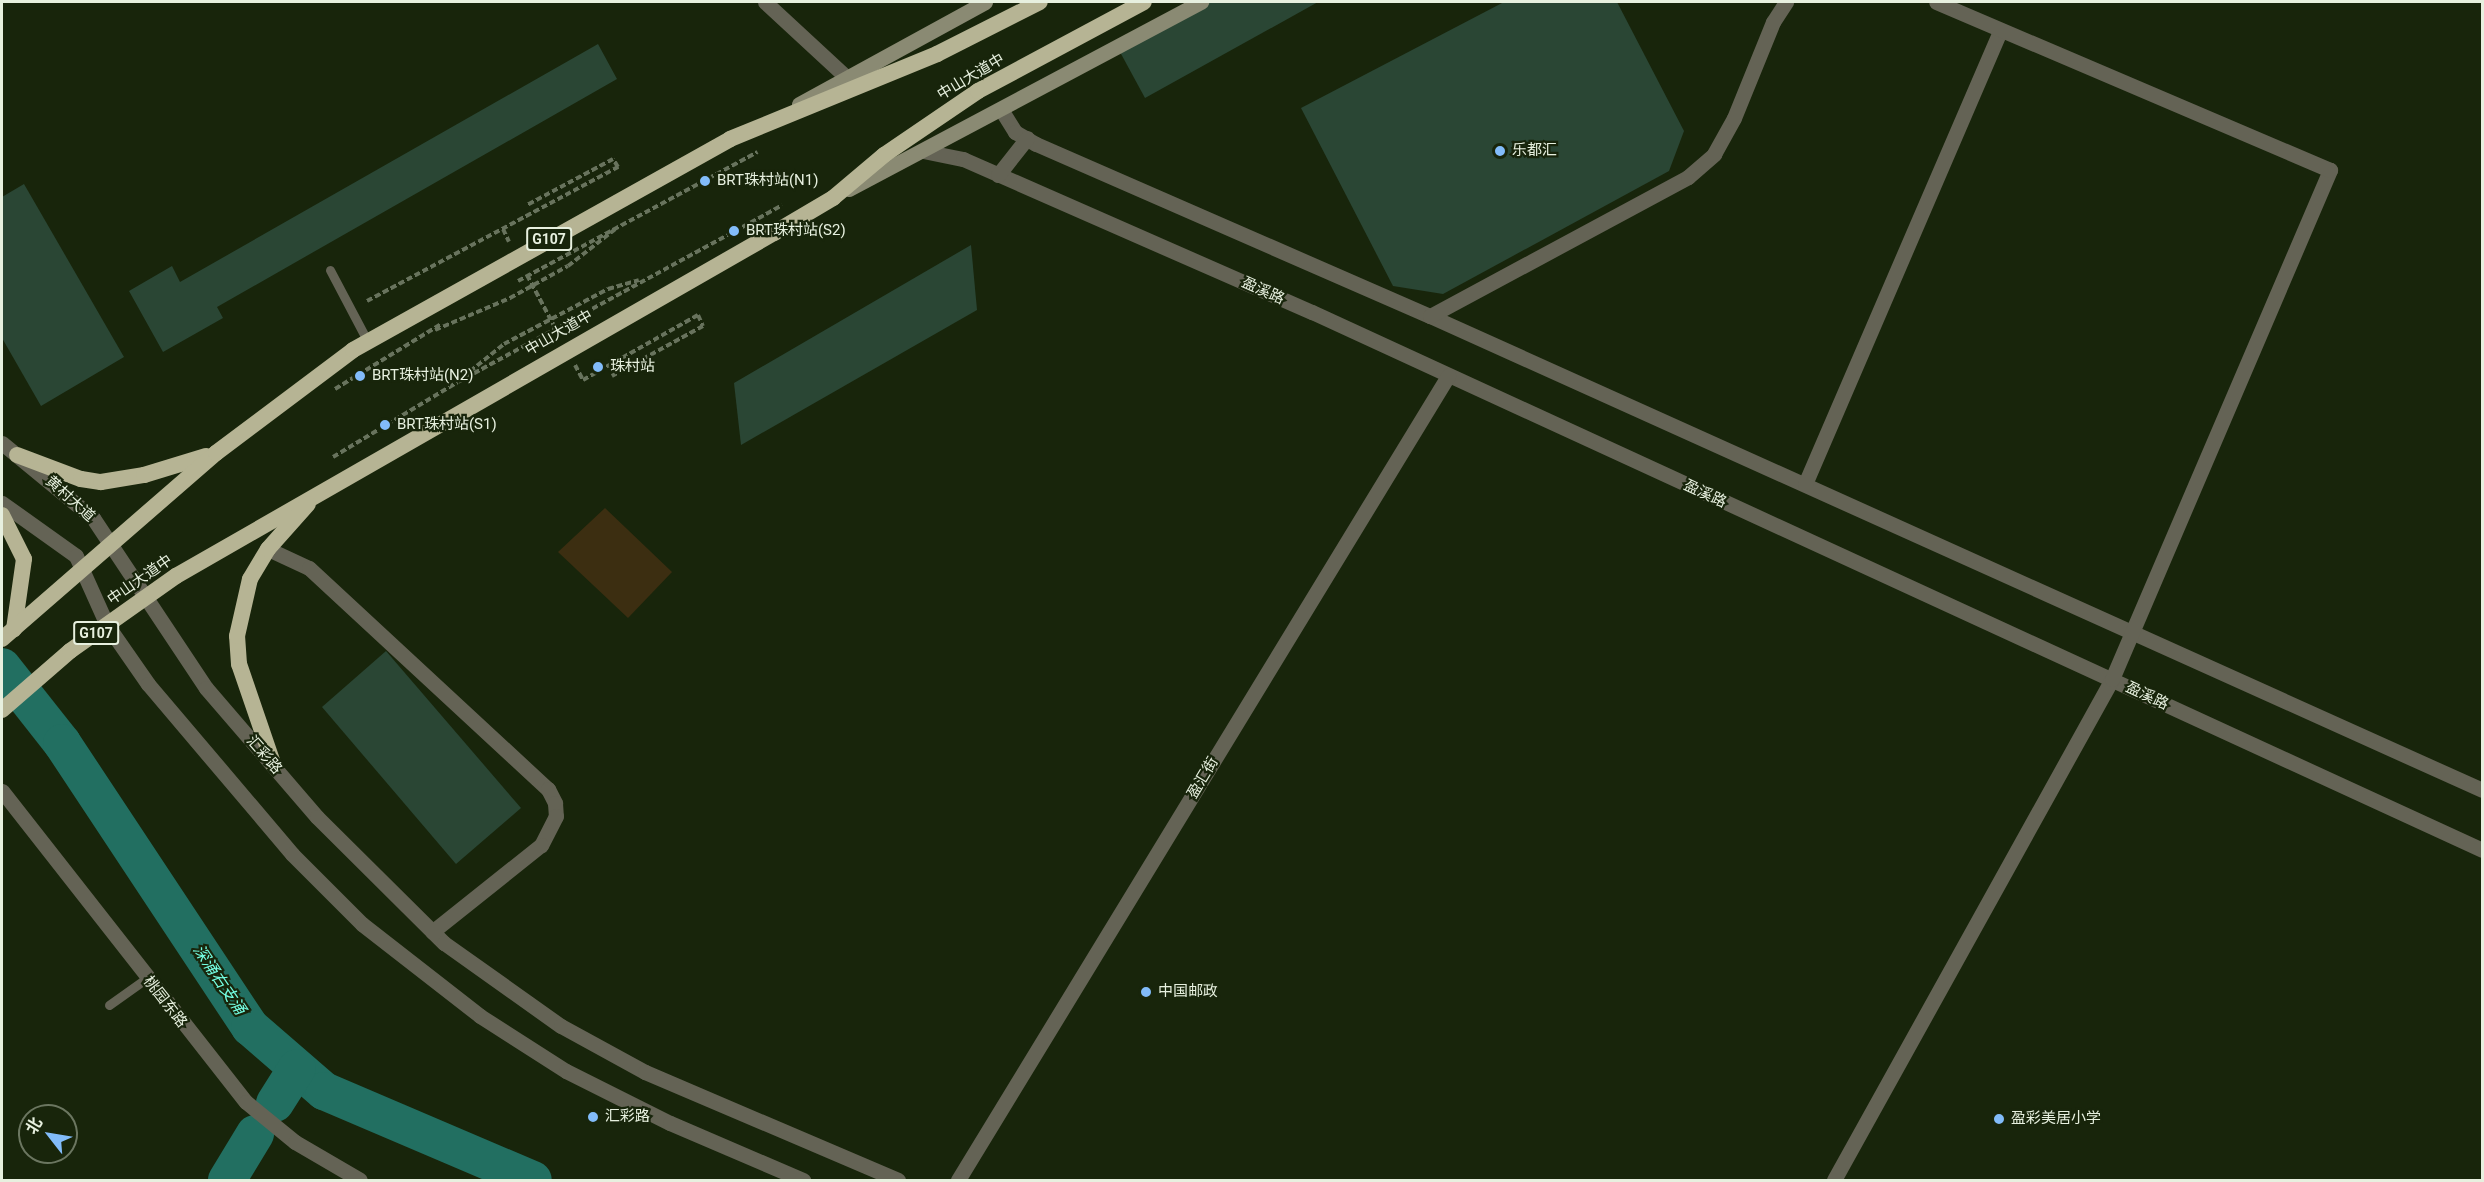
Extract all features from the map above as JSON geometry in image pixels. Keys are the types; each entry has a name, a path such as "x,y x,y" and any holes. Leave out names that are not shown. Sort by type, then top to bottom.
{"highway":[{"name":"中山大道中","path":"8,634 113,546 216,453 304,384 368,342 599,210 764,124 937,54 1040,2"},
{"name":"中山大道中","path":"2,710 49,669 144,598 322,489 833,198 884,155 978,91 1144,2"},
{"path":"17,455 81,479 101,482 144,475 216,453"},
{"path":"274,766 239,664 237,636 250,579 268,549 322,489"},
{"path":"2,515 24,559 8,634"}],"main road":[{"path":"764,124 985,2"},
{"path":"833,198 1002,111 1202,2"}],"street":[{"path":"765,2 847,78"},
{"path":"1430,316 1688,177 1714,154 1786,2"},
{"path":"1833,1180 2112,680 2330,170 2001,32 1936,2"},
{"path":"1805,484 2001,32"},
{"path":"1002,111 1016,132 1027,138 1805,484 2482,790"},
{"path":"998,175 1027,138"},
{"name":"盈溪路","path":"923,151 963,159 1448,376 2482,850"},
{"name":"盈汇街","path":"958,1180 1448,376"},
{"name":"黄村大道","path":"2,443 80,505 113,546 144,598"},
{"path":"2,503 61,543 85,569 107,625 148,684 269,828 326,890 401,956 480,1016 566,1071 660,1118 803,1180"},
{"path":"268,549 309,568 548,789 555,803 556,816 541,845 432,932"},
{"name":"汇彩路","path":"144,598 207,688 274,766 362,865 432,932 523,1001 597,1046 687,1091 867,1175 898,1180"},
{"name":"桃园东路","path":"2,791 246,1102 295,1142 360,1180"}],"lane":[{"path":"330,270 368,342"},
{"path":"109,1005 147,978"}],"path":[{"path":"527,276 758,152"},
{"path":"367,301 618,167 614,159 527,205"},
{"path":"333,457 555,327 785,203"},
{"path":"426,334 510,298 568,266 625,222"},
{"path":"503,229 513,248"},
{"path":"522,267 566,348"},
{"path":"458,382 504,344 608,289 645,278"},
{"path":"325,395 462,311"},
{"path":"572,359 583,380 698,315 703,326 612,376"}],"shaded area":[{"path":"605,508 672,572 628,618 558,552"}],"building":[{"path":"1210,2 1318,2 1145,98 1120,52"},
{"name":"乐都汇","path":"1504,2 1617,2 1684,131 1669,171 1443,294 1393,286 1301,108"},
{"path":"598,44 617,79 217,307 223,318 163,352 129,291 172,266 180,282"},
{"path":"24,184 124,357 41,406 2,338 2,197"},
{"path":"971,245 977,310 741,445 734,383"},
{"path":"386,651 521,808 456,864 322,707"}],"waterway":[{"name":"深涌右支涌","path":"2,667 62,743 250,1027 324,1091 533,1180"},
{"path":"275,1103 297,1068"},
{"path":"227,1180 255,1134"}],"place":[{"name":"乐都汇","path":"1500,151"},
{"name":"BRT珠村站(N1)","path":"705,181"},
{"name":"BRT珠村站(S2)","path":"734,231"},
{"name":"珠村站","path":"598,367"},
{"name":"BRT珠村站(N2)","path":"360,376"},
{"name":"BRT珠村站(S1)","path":"385,425"},
{"name":"中国邮政","path":"1146,992"},
{"name":"汇彩路","path":"593,1117"},
{"name":"盈彩美居小学","path":"1999,1119"}]}
